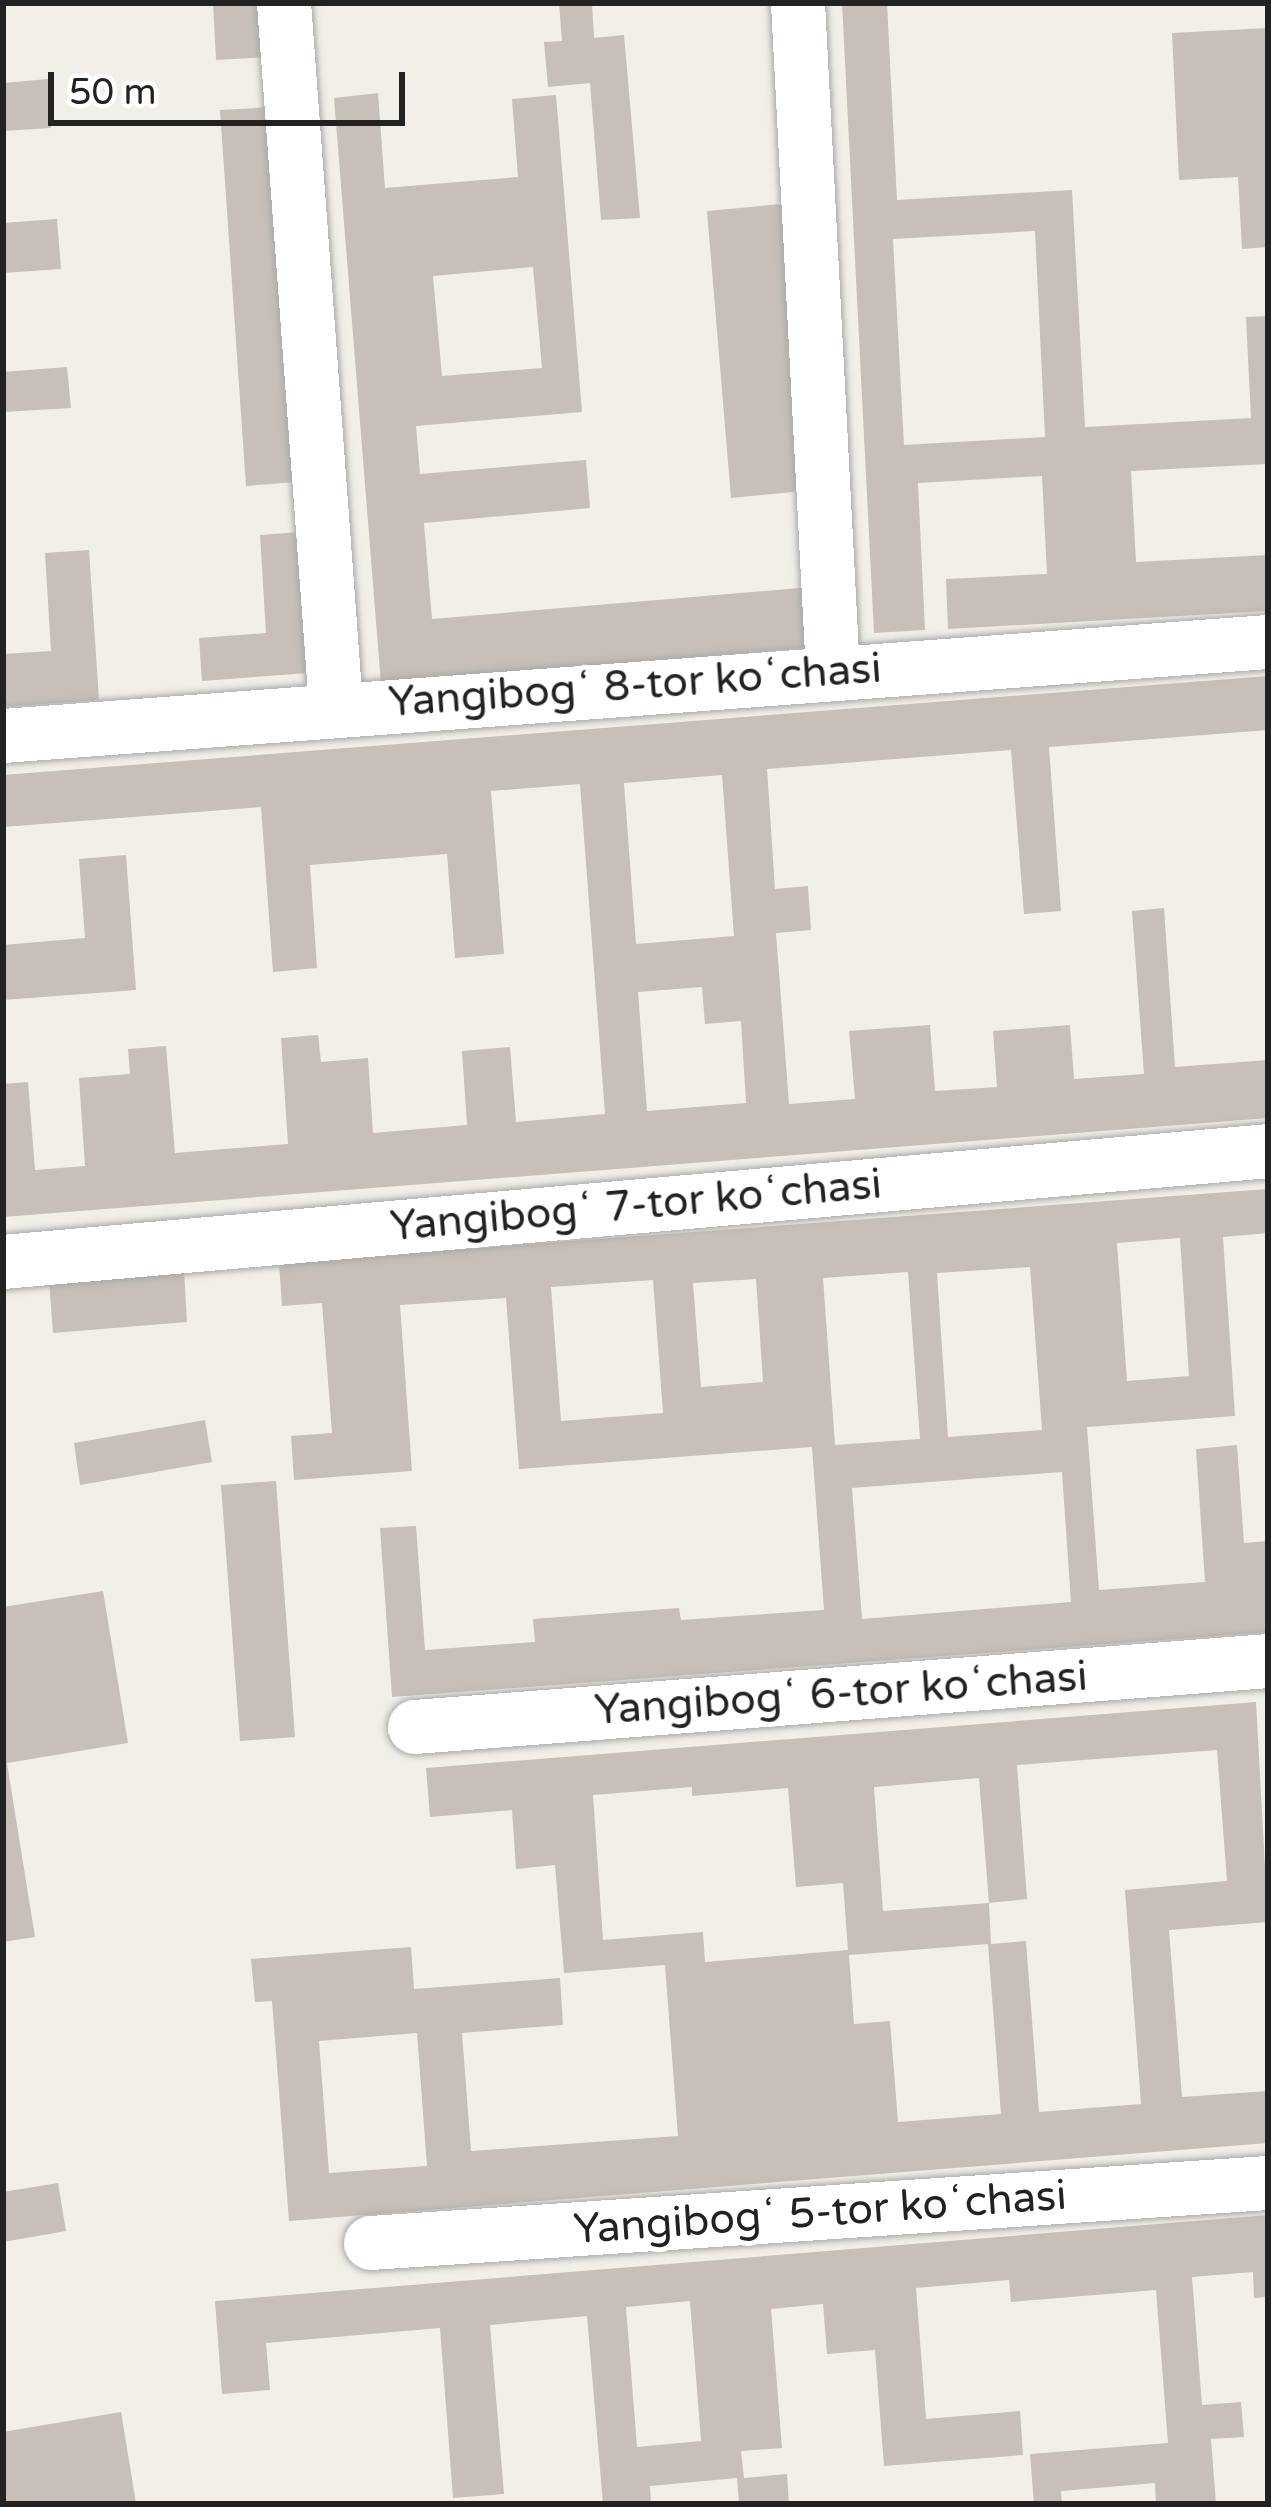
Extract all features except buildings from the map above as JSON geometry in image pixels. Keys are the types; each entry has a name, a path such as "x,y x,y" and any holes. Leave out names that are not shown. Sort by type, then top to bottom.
{"street":[{"path":"284,3 336,706"},
{"path":"798,3 833,672"},
{"name":"Yangibogʻ 8-tor koʻchasi","path":"3,736 336,706 1268,642"},
{"name":"Yangibogʻ 7-tor koʻchasi","path":"3,1262 1268,1150"},
{"name":"Yangibogʻ 6-tor koʻchasi","path":"415,1727 1268,1661"},
{"name":"Yangibogʻ 5-tor koʻchasi","path":"371,2243 1268,2183"}]}
